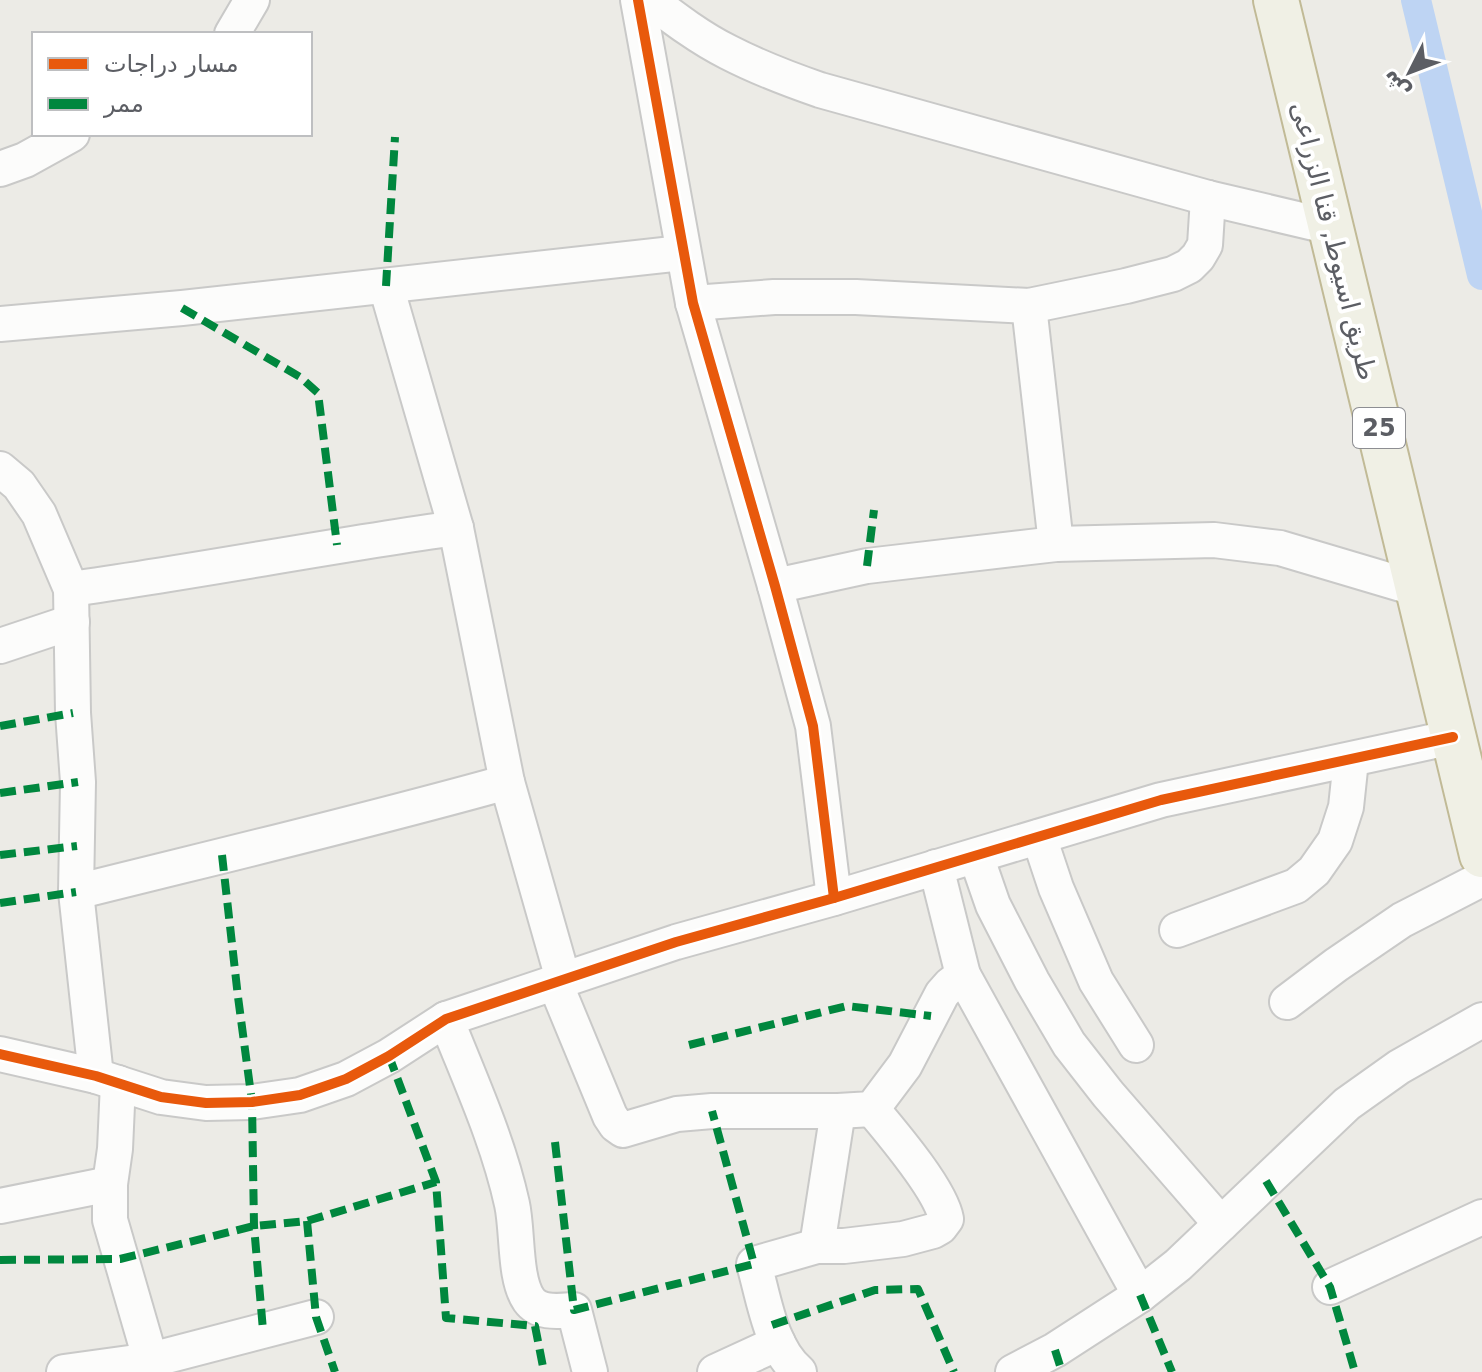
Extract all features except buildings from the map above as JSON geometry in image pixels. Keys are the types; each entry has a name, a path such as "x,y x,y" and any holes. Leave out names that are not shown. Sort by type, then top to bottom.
{"highway":[{"name":"طريق اسيوط, قنا الزراعى","path":"1276,0 1482,855"}],"street":[{"path":"233,32 252,0"},
{"path":"638,0 693,303 813,726 834,898"},
{"path":"650,0 726,51 779,76 1208,198 1331,227"},
{"path":"0,169 25,160 68,136"},
{"path":"693,303 774,297 856,297 1029,306 1126,286 1173,274 1189,266 1205,245 1208,198"},
{"path":"0,324 182,308 682,253"},
{"path":"386,286 456,528 507,782 559,981 616,1125 623,1130 677,1114 712,1111 872,1109 905,1065 942,994 963,975"},
{"path":"1029,306 1056,544"},
{"path":"0,469 19,485 39,514 72,606 73,713 78,782 76,892 107,1079 115,1149 110,1184 110,1220 152,1366"},
{"path":"0,646 72,606 153,577 456,528"},
{"path":"775,586 867,566 1056,544 1214,540 1280,548 1418,589"},
{"path":"0,1054 107,1079 161,1097 206,1103 252,1102 300,1095 346,1079 389,1056 446,1019 676,942 1161,800 1453,737"},
{"path":"1177,930 1296,886 1314,871 1335,841 1346,807 1351,760"},
{"path":"76,892 393,814 507,782"},
{"path":"1039,837 1056,888 1096,981 1136,1045"},
{"path":"976,856 993,905 1069,1044 1117,1105 1221,1224"},
{"path":"936,867 963,975 1140,1295"},
{"path":"1287,1002 1402,920 1482,879"},
{"path":"446,1019 489,1125 512,1205 523,1289 536,1307 553,1312 574,1310 590,1372"},
{"path":"1013,1372 1055,1350 1140,1295 1178,1265 1347,1104 1399,1067 1482,1020"},
{"path":"799,1372 790,1364 778,1343 754,1264 817,1246 903,1239 933,1231 946,1219 937,1197 913,1160 872,1109"},
{"path":"817,1246 838,1111"},
{"path":"0,1206 110,1184"},
{"path":"1330,1287 1482,1217"},
{"path":"64,1372 152,1366 316,1317"},
{"path":"715,1372 778,1343"}],"waterway":[{"path":"1416,0 1482,275"}],"marked path":[{"path":"386,286 395,137"},
{"path":"182,308 300,377 318,393 337,545"},
{"path":"867,566 874,510"},
{"path":"0,726 73,713"},
{"path":"0,793 78,782"},
{"path":"0,855 77,846"},
{"path":"222,855 252,1102 254,1226 263,1330"},
{"path":"0,903 76,892"},
{"path":"689,1045 847,1006 931,1016"},
{"path":"389,1056 436,1182 446,1318 535,1326 544,1372"},
{"path":"555,1142 574,1310 754,1264 712,1111"},
{"path":"1266,1181 1330,1287 1355,1372"},
{"path":"0,1260 120,1259 254,1226 307,1221 436,1182"},
{"path":"307,1221 316,1317 335,1372"},
{"path":"772,1325 875,1290 918,1289 954,1372"},
{"path":"1140,1295 1172,1372"},
{"path":"1055,1350 1062,1372"}],"cycle path":[{"path":"638,0 693,303 813,726 834,898"},
{"path":"0,1054 96,1076 161,1097 206,1103 252,1102 300,1095 346,1079 389,1056 446,1019 676,942 1161,800 1453,737"}]}
